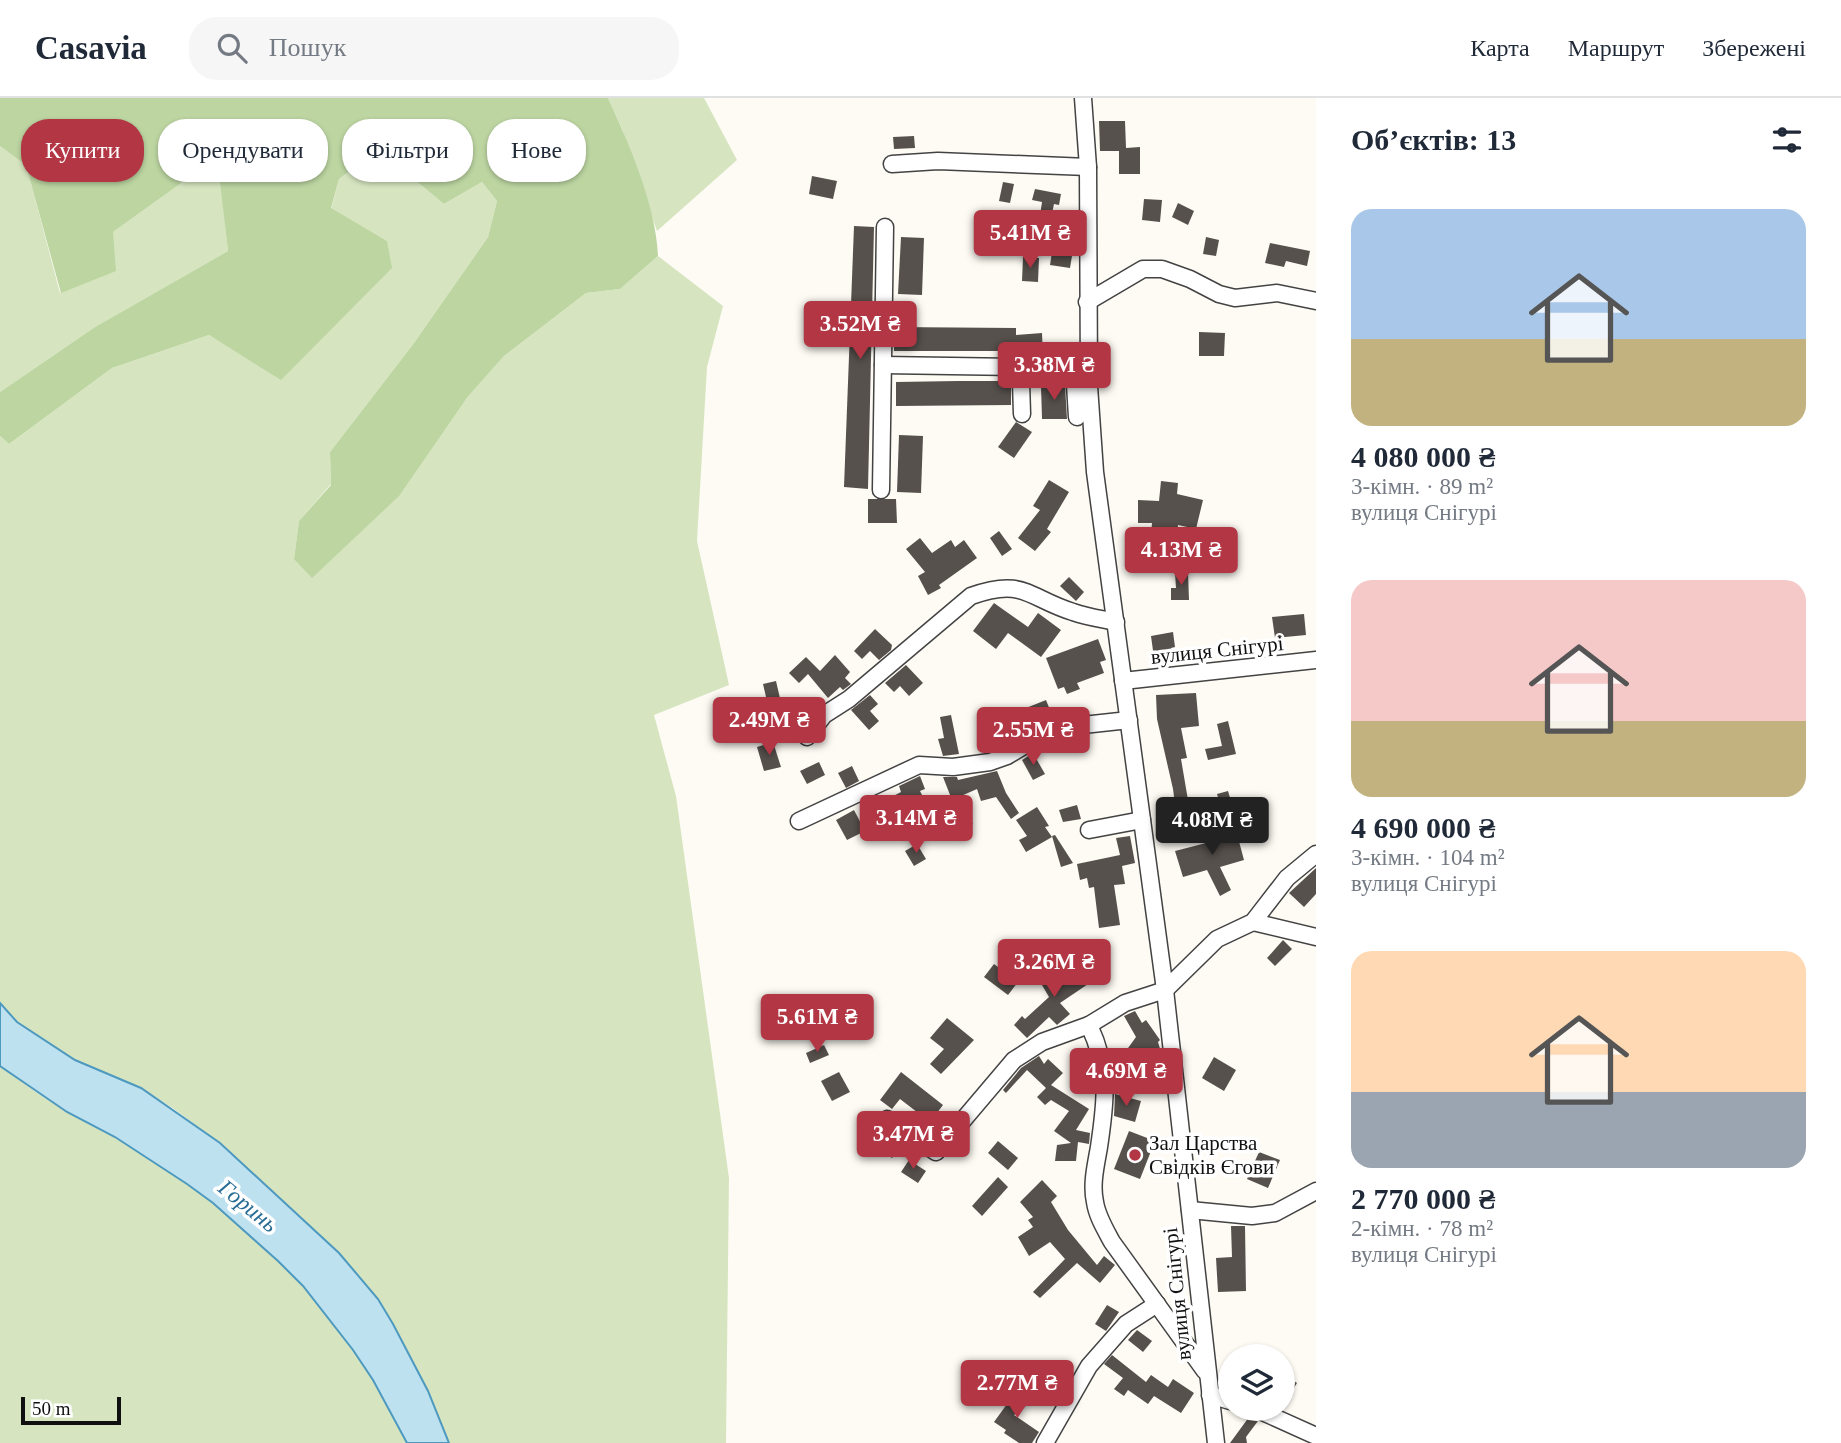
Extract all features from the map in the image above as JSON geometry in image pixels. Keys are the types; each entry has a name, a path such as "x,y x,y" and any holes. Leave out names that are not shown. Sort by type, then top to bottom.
{"street":[{"name":"вулиця Снігурі","path":"1083,98 1088,167 1087,302 1081,368 1165,990 1216,1443"},
{"path":"892,164 938,161 1088,167"},
{"path":"881,490 885,227"},
{"path":"1087,302 1143,269 1181,276 1219,294 1235,298 1278,293 1316,302"},
{"path":"883,365 1081,368 1077,417"},
{"path":"1022,414 1021,382 1028,367"},
{"path":"807,737 824,715 849,699 926,631 971,596 989,589 1013,587 1036,594 1071,612 1116,622"},
{"name":"вулиця Снігурі","path":"1123,681 1316,660"},
{"path":"799,821 919,765 953,767 980,764 1007,755 1042,735 1083,725 1129,720"},
{"path":"1089,830 1143,820"},
{"path":"887,1119 936,1152 1014,1060 1042,1042 1089,1025 1125,1003 1165,990 1217,939 1254,922 1287,878 1316,854"},
{"path":"1254,922 1316,937"},
{"name":"вулиця Снігурі","path":"1089,1025 1098,1045 1105,1076 1104,1105 1093,1180 1094,1201 1111,1242 1207,1373"},
{"name":"вулиця Снігурі","path":"1190,1210 1252,1216 1275,1213 1316,1191"},
{"name":"вулиця Снігурі","path":"1045,1443 1089,1366 1126,1324 1157,1304"},
{"path":"1210,1395 1218,1397"},
{"path":"1283,1421 1316,1436"}],"green space":[{"path":"0,98 608,98 633,155 647,196 658,256 620,289 586,293 504,356 466,399 399,496 312,578 294,559 299,521 331,485 330,452 414,343 488,237 497,201 482,182 444,204 418,182 473,182 473,119 342,119 342,177 339,179 331,208 387,241 392,268 281,380 209,335 112,368 9,444 0,436 0,392 95,327 228,251 220,182 328,182 328,119 158,119 158,182 182,182 113,232 116,271 61,293 31,182 144,182 144,119 21,119 21,161 0,146"},
{"path":"608,98 704,98 737,160 657,231 622,129"},
{"path":"0,146 21,161 21,182 31,182 60,293 113,232 180,184 221,182 228,251 95,327 0,392"},
{"path":"342,177 342,182 418,182 444,204 482,182 497,201 488,237 414,343 330,452 331,484 299,521 294,559 466,399 504,356 586,293 620,289 658,256 723,306 707,367 697,541 729,685 654,715 676,796 729,1178 726,1443 449,1443 428,1391 378,1299 295,1212 220,1143 174,1109 141,1088 75,1060 17,1022 0,1003 0,436 9,444 112,368 209,335 281,379 387,241 331,209 339,179"},
{"path":"0,1066 57,1106 135,1149 178,1177 271,1254 350,1344 377,1385 407,1443 0,1443"}],"water":[{"name":"Горинь","path":"0,1003 17,1022 75,1060 141,1088 220,1143 339,1253 378,1299 393,1324 428,1391 449,1443 407,1443 373,1380 303,1286 213,1203 115,1137 67,1112 0,1066"}],"building":[{"path":"1099,121 1125,121 1126,148 1140,147 1140,174 1119,174 1119,151 1100,151"},
{"path":"914,136 915,148 894,149 893,137"},
{"path":"812,176 837,181 833,199 809,194"},
{"path":"1003,182 1014,184 1010,203 999,201"},
{"path":"1035,189 1061,194 1059,205 1054,204 1047,238 1025,234 1028,220 1039,222 1042,202 1032,200"},
{"path":"1144,199 1162,200 1160,222 1142,220"},
{"path":"1178,203 1194,211 1188,225 1172,217"},
{"path":"854,226 874,227 868,489 844,487"},
{"path":"1055,233 1069,236 1067,249 1073,250 1070,268 1050,265"},
{"path":"901,237 924,238 922,295 898,294"},
{"path":"1206,237 1219,240 1216,256 1203,254"},
{"path":"1270,243 1310,251 1307,266 1286,261 1284,267 1265,263"},
{"path":"1023,257 1039,258 1038,282 1022,281"},
{"path":"894,327 1016,328 1016,335 1042,333 1043,357 1028,357 1028,351 894,351"},
{"path":"1199,332 1225,333 1224,356 1199,356"},
{"path":"1011,381 1011,405 896,406 896,382"},
{"path":"1065,385 1067,419 1042,419 1041,386"},
{"path":"1016,422 1032,432 1014,458 998,447"},
{"path":"899,435 923,436 921,493 897,492"},
{"path":"1049,480 1069,492 1047,529 1051,532 1035,551 1018,538 1040,510 1033,506"},
{"path":"1161,481 1178,483 1177,494 1203,500 1196,529 1178,525 1177,536 1172,535 1169,560 1149,558 1152,523 1138,523 1138,500 1159,501"},
{"path":"868,499 896,499 897,523 868,523"},
{"path":"999,531 1012,549 1002,556 990,538"},
{"path":"920,538 932,553 951,540 955,547 964,540 977,558 939,585 941,588 928,595 918,576 925,572 906,549"},
{"path":"1188,572 1189,600 1171,600 1171,588 1176,588 1175,573"},
{"path":"1069,577 1084,592 1076,601 1060,586"},
{"path":"994,603 1028,627 1038,613 1061,630 1041,657 1008,633 996,649 973,631"},
{"path":"1304,614 1306,635 1275,638 1272,617"},
{"path":"875,629 892,645 891,650 879,660 870,651 862,659 854,651"},
{"path":"1173,632 1175,647 1171,648 1172,655 1154,658 1151,636"},
{"path":"1098,639 1106,660 1100,662 1104,673 1077,683 1080,689 1067,694 1064,687 1058,689 1046,658"},
{"path":"835,655 850,672 845,678 851,684 843,690 840,687 828,698 808,674 799,683 789,673 806,657 820,671"},
{"path":"906,665 923,683 909,696 900,686 894,692 885,683"},
{"path":"776,681 782,707 769,710 763,684"},
{"path":"1196,693 1199,726 1181,728 1187,758 1181,759 1188,800 1198,798 1201,823 1178,827 1173,789 1157,719 1156,695"},
{"path":"870,695 878,704 870,711 879,721 869,730 851,710"},
{"path":"1046,700 1054,720 1033,728 1026,708"},
{"path":"951,715 959,754 943,756 938,739 944,738 940,717"},
{"path":"1228,721 1236,754 1208,760 1205,749 1222,746 1217,724"},
{"path":"773,742 781,767 764,771 757,747"},
{"path":"1033,753 1045,774 1033,780 1022,760"},
{"path":"819,762 825,775 807,784 800,771"},
{"path":"852,766 859,781 846,788 838,773"},
{"path":"997,771 1006,793 1019,813 1011,819 996,797 981,801 977,789 952,800 943,777 957,777 958,780"},
{"path":"920,776 925,789 920,791 931,813 917,820 914,815 889,829 876,805 901,792 899,786"},
{"path":"1228,791 1234,811 1223,814 1217,794"},
{"path":"1077,805 1081,819 1063,822 1059,810"},
{"path":"1037,807 1049,826 1045,827 1052,837 1026,852 1019,840 1027,836 1016,820"},
{"path":"963,808 973,824 949,839 938,821"},
{"path":"854,810 865,831 847,840 836,820"},
{"path":"1223,821 1227,837 1237,834 1244,860 1220,867 1231,890 1220,896 1207,870 1183,877 1175,851 1214,841 1209,824"},
{"path":"1055,835 1073,863 1061,867 1052,836"},
{"path":"1130,836 1135,863 1122,866 1125,884 1114,885 1120,925 1099,928 1094,887 1089,888 1087,878 1080,880 1077,864 1120,855 1116,838"},
{"path":"917,844 926,859 914,866 905,851"},
{"path":"1316,868 1316,894 1304,907 1289,893"},
{"path":"1283,940 1292,949 1275,966 1267,958"},
{"path":"994,964 1018,982 1008,995 984,977"},
{"path":"1064,965 1073,980 1084,973 1090,973 1094,980 1060,1003 1070,1014 1057,1025 1049,1017 1027,1038 1014,1025 1022,1016 1025,1019 1049,997 1039,980"},
{"path":"1135,1011 1142,1023 1146,1020 1160,1040 1158,1042 1161,1052 1145,1059 1155,1066 1146,1078 1153,1084 1146,1093 1118,1073 1123,1055 1136,1037 1124,1016"},
{"path":"947,1018 974,1040 941,1074 930,1064 944,1049 930,1038"},
{"path":"824,1045 829,1055 810,1063 806,1053"},
{"path":"1039,1056 1044,1064 1048,1059 1063,1073 1051,1085 1089,1109 1076,1130 1090,1133 1089,1144 1078,1142 1076,1161 1055,1161 1057,1145 1071,1143 1054,1131 1069,1111 1051,1100 1045,1105 1037,1097 1046,1088 1027,1070 1006,1093 1003,1090 1021,1068"},
{"path":"1214,1057 1236,1070 1224,1091 1202,1078"},
{"path":"839,1072 850,1092 832,1101 821,1081"},
{"path":"901,1072 943,1105 930,1122 900,1099 892,1109 880,1100"},
{"path":"1115,1094 1141,1101 1135,1122 1114,1116"},
{"path":"866,1125 889,1141 893,1137 902,1145 892,1158 860,1135"},
{"name":"Зал Царства Свідків Єгови","path":"1129,1131 1155,1141 1140,1179 1114,1169"},
{"path":"998,1141 1018,1158 1008,1170 988,1153"},
{"path":"1259,1152 1280,1160 1268,1188 1247,1179"},
{"path":"909,1160 926,1171 918,1183 901,1172"},
{"path":"998,1177 1008,1187 982,1216 972,1206"},
{"path":"1042,1180 1057,1196 1051,1202 1068,1230 1097,1265 1104,1256 1115,1265 1100,1283 1077,1263 1040,1298 1033,1292 1065,1259 1050,1242 1029,1256 1018,1237 1033,1227 1028,1220 1033,1217 1020,1202"},
{"path":"1231,1226 1245,1226 1246,1291 1218,1292 1216,1258 1232,1257"},
{"path":"1107,1305 1119,1312 1106,1331 1095,1324"},
{"path":"1137,1330 1152,1341 1143,1352 1128,1340"},
{"path":"1112,1355 1146,1382 1151,1375 1168,1387 1173,1379 1194,1393 1181,1413 1154,1396 1148,1404 1128,1390 1124,1396 1114,1389 1123,1378 1104,1364"},
{"path":"1028,1389 1035,1399 1014,1415 1039,1432 1032,1443 1019,1443 994,1422 1007,1404"},
{"path":"1246,1421 1258,1421 1246,1437 1247,1443 1230,1443"}],"place":[{"name":"Зал Царства Свідків Єгови","path":"1135,1155"}]}
